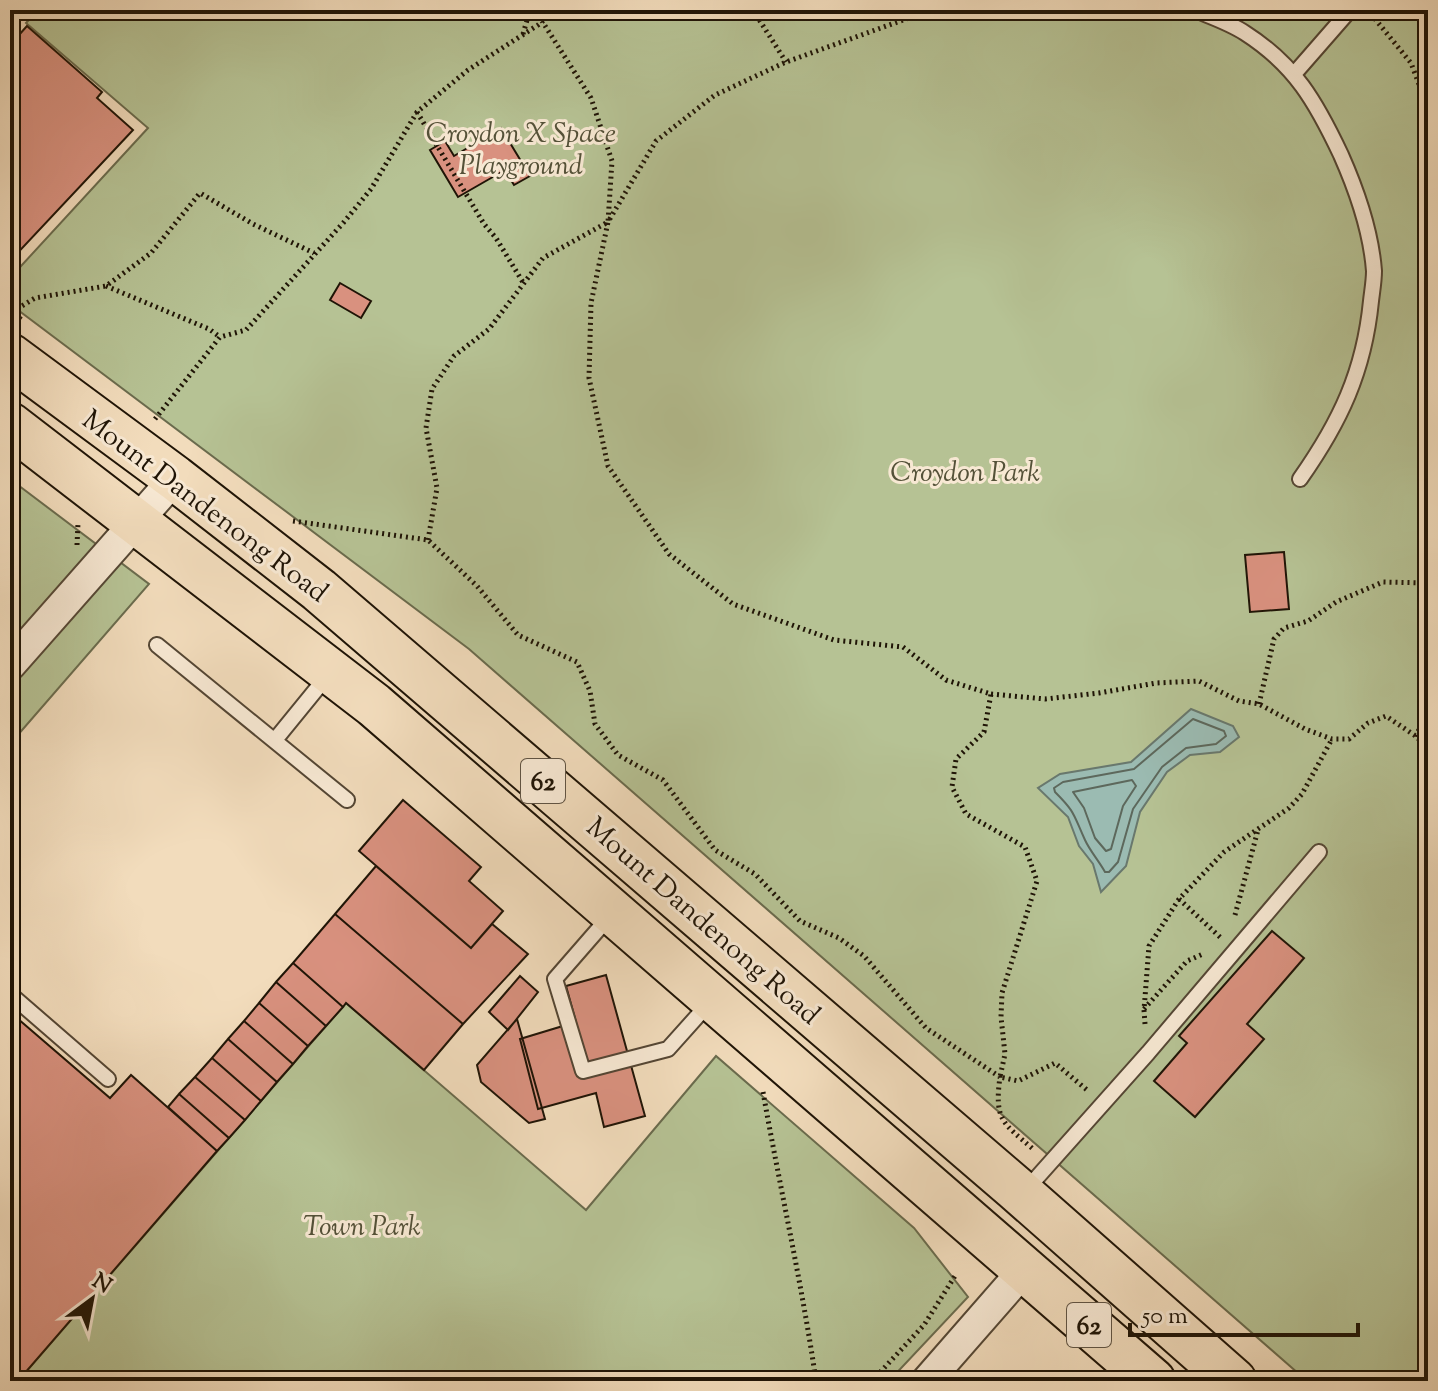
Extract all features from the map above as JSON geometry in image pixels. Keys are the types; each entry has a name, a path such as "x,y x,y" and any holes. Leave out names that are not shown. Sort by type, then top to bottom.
{"main road":[{"name":"Mount Dandenong Road","path":"17,338 175,478 319,590 1036,1179 1059,1228 1234,1381"},
{"name":"Mount Dandenong Road","path":"10,425 332,671 615,911 1153,1381"},
{"path":"1024,1270 1059,1228"}],"street":[{"path":"10,665 175,478"},
{"path":"927,1381 1024,1270"}],"lane":[{"path":"1195,10 1244,32 1295,73 1322,116 1363,211 1374,272 1368,335 1345,407 1329,438 1300,479"},
{"path":"1295,73 1350,10"},
{"path":"157,645 347,800"},
{"path":"275,740 332,671"},
{"path":"1036,1179 1319,852"},
{"path":"615,911 555,979 583,1071 668,1049 714,998"},
{"path":"10,994 108,1079"}],"path":[{"path":"523,34 530,10"},
{"path":"154,420 220,337 246,330 371,189 417,112 468,70 556,10"},
{"path":"753,10 786,62"},
{"path":"428,540 437,488 426,428 432,389 454,356 489,329 543,258 608,222 656,141 715,95 786,62 931,10"},
{"path":"1369,10 1411,63 1428,108"},
{"path":"542,21 591,98 612,161 608,222 591,303 589,378 608,466 669,554 733,604 834,640 903,647 946,680 991,694 1045,699 1156,683 1199,681 1239,701 1259,704 1305,729 1332,739 1349,739 1368,723 1386,716 1417,737 1428,751"},
{"path":"417,112 524,284"},
{"path":"17,338 11,311 35,298 106,286 151,253 200,193 253,224 314,253"},
{"path":"106,286 209,329 220,337"},
{"path":"142,411 166,429"},
{"path":"287,520 428,540 477,586 518,635 577,662 590,691 595,724 618,755 663,780 715,850 755,874 800,921 839,938 864,956 926,1028 1000,1077 1018,1081 1055,1063 1103,1104"},
{"path":"1259,704 1274,639 1284,628 1308,621 1336,602 1383,582 1428,583"},
{"path":"1417,737 1428,691"},
{"path":"991,694 984,732 956,759 952,787 966,814 1025,847 1037,881 1002,993 1005,1054 997,1099 1002,1122 1036,1179"},
{"path":"1148,1053 1144,1010 1149,946 1179,899 1224,852 1289,808 1302,794 1332,739"},
{"path":"1231,928 1258,830"},
{"path":"1179,899 1227,943"},
{"path":"1144,1010 1187,961 1214,949"},
{"path":"763,1092 783,1207 807,1314 816,1381"},
{"path":"872,1381 924,1325 955,1276"}],"green space":[{"name":"Croydon Park","path":"38,10 1428,10 1428,1381 1307,1381 469,649 10,304 10,278 148,128 26,23"},
{"path":"10,479 149,584 10,744"},
{"name":"Town Park","path":"346,1003 586,1210 716,1056 914,1228 968,1297 889,1381 18,1381"}],"water":[{"path":"1191,709 1233,726 1239,737 1220,752 1190,755 1167,772 1140,812 1126,866 1101,892 1093,864 1079,846 1068,817 1038,788 1060,774 1131,762"}],"building":[{"path":"27,26 102,92 97,98 133,130 10,261 10,45"},
{"path":"501,128 530,176 514,185 505,170 458,197 430,150 445,141 454,156"},
{"path":"340,283 371,301 361,318 330,300"},
{"path":"1284,552 1289,609 1250,612 1245,555"},
{"path":"403,800 481,867 469,881 503,911 471,948 359,851"},
{"path":"376,866 471,948 492,924 528,954 463,1024 335,914"},
{"path":"335,914 463,1024 424,1070 346,1003 343,1007 293,963"},
{"path":"1272,931 1304,958 1247,1024 1264,1039 1195,1117 1154,1081 1187,1043 1179,1036"},
{"path":"293,963 343,1007 326,1026 276,982"},
{"path":"606,975 645,1116 604,1127 596,1093 538,1109 520,1039 576,1022 566,986"},
{"path":"520,976 538,992 508,1030 489,1012"},
{"path":"276,982 326,1026 308,1046 259,1003"},
{"path":"259,1003 308,1046 293,1064 244,1021"},
{"path":"10,1012 110,1098 131,1075 217,1151 18,1381 10,1381"},
{"path":"517,1019 545,1119 529,1123 481,1082 477,1065"},
{"path":"244,1021 293,1064 277,1082 228,1039"},
{"path":"228,1039 277,1082 261,1101 212,1058"},
{"path":"212,1058 261,1101 245,1120 195,1077"},
{"path":"195,1077 245,1120 229,1138 179,1094"},
{"path":"179,1094 229,1138 217,1151 168,1107"}],"park label":[{"name":"Croydon X Space Playground","path":"521,148"}]}
